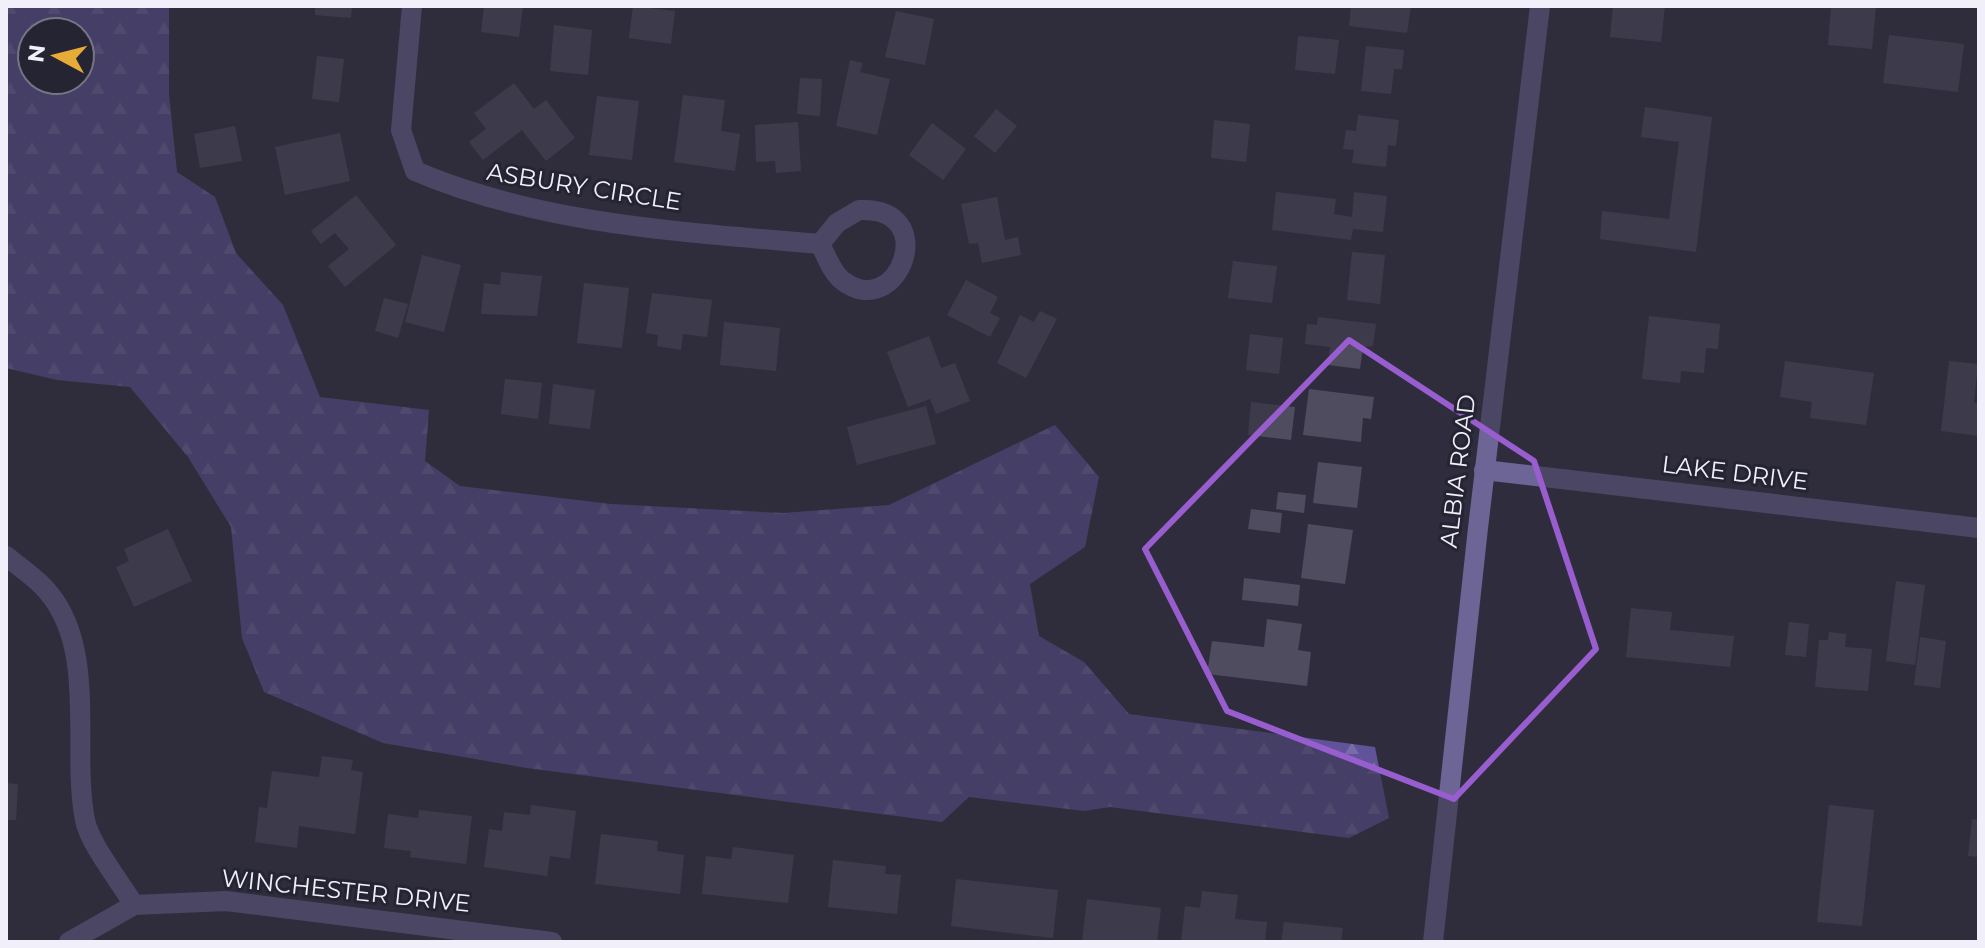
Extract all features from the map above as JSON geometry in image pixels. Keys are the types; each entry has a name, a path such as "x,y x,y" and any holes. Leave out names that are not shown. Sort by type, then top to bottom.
{"street":[{"name":"ASBURY CIRCLE","path":"412,6 401,130 415,171 466,193 527,208 626,224 820,244"},
{"name":"ALBIA ROAD","path":"1433,942 1484,470 1540,6"},
{"path":"872,210 894,220 902,231 906,256 894,278 883,286 857,288 835,273 820,244 847,215 872,210"},
{"name":"LAKE DRIVE","path":"1484,470 1979,528"},
{"path":"6,556 49,592 74,643 81,709 77,762 85,824 134,905 69,942"},
{"name":"WINCHESTER DRIVE","path":"134,905 240,902 552,942"}],"highlighted area":[{"path":"1349,340 1534,461 1596,649 1454,799 1227,711 1145,549"}],"green space":[{"path":"6,6 169,6 169,94 177,172 215,197 236,253 283,305 320,397 429,410 425,461 460,486 611,504 783,513 889,505 1055,425 1099,477 1085,547 1030,584 1039,636 1084,662 1129,714 1375,747 1389,818 1349,838 1110,807 1084,811 969,797 942,822 527,768 383,743 264,692 242,638 231,527 188,457 130,387 57,380 6,368"}],"building":[{"path":"315,6 352,6 351,18 315,15"},
{"path":"484,6 523,6 519,37 481,32"},
{"path":"633,6 675,11 671,44 629,38"},
{"path":"1351,6 1411,6 1407,33 1349,26"},
{"path":"1613,6 1665,6 1661,42 1610,37"},
{"path":"1831,6 1876,6 1872,49 1828,45"},
{"path":"896,11 934,19 925,65 885,57"},
{"path":"554,25 592,30 588,75 550,71"},
{"path":"1889,35 1964,44 1958,92 1883,83"},
{"path":"1298,36 1339,40 1335,74 1295,70"},
{"path":"1366,46 1404,50 1402,69 1394,69 1391,94 1361,91"},
{"path":"317,56 344,59 339,102 312,99"},
{"path":"850,60 863,63 860,72 890,79 877,135 836,126"},
{"path":"800,78 822,79 820,116 797,114"},
{"path":"514,83 534,109 546,100 575,138 546,161 522,130 483,160 469,142 486,129 474,113"},
{"path":"683,95 725,100 721,131 740,134 735,171 674,162"},
{"path":"597,96 639,101 632,160 589,155"},
{"path":"1645,107 1712,117 1696,252 1600,239 1602,211 1669,219 1679,142 1641,137"},
{"path":"996,109 1017,126 995,153 974,136"},
{"path":"1358,115 1399,120 1396,146 1388,145 1386,167 1352,163 1354,150 1343,149 1346,130 1356,131"},
{"path":"1214,120 1250,124 1246,162 1211,158"},
{"path":"798,122 801,171 776,173 775,161 756,162 755,125"},
{"path":"932,123 966,149 943,180 909,155"},
{"path":"235,126 242,161 200,168 194,134"},
{"path":"340,133 350,181 285,195 275,147"},
{"path":"1276,192 1336,199 1334,214 1352,217 1354,192 1387,196 1383,232 1353,229 1351,240 1272,230"},
{"path":"356,195 396,245 345,287 328,266 349,249 335,233 321,244 311,231"},
{"path":"997,197 1005,240 1018,237 1021,255 982,263 978,243 969,244 961,204"},
{"path":"1352,252 1385,255 1380,304 1347,300"},
{"path":"422,255 461,265 444,332 405,322"},
{"path":"1233,261 1277,266 1272,303 1228,298"},
{"path":"501,272 542,276 537,316 481,314 484,283 500,285"},
{"path":"966,280 998,297 990,313 1000,318 990,337 947,315"},
{"path":"584,283 629,288 622,348 577,343"},
{"path":"652,293 712,300 707,337 683,334 681,350 657,346 658,335 646,333"},
{"path":"384,298 408,304 398,338 375,331"},
{"path":"1040,311 1057,319 1026,378 997,363 1020,315 1034,322"},
{"path":"1649,316 1720,324 1718,349 1706,348 1704,373 1681,371 1680,383 1642,379"},
{"path":"1318,317 1376,324 1373,346 1363,347 1360,369 1328,365 1330,347 1305,344 1307,324 1317,325"},
{"path":"724,322 780,328 776,371 720,365"},
{"path":"1250,334 1283,338 1279,374 1246,370"},
{"path":"929,336 941,368 955,363 970,401 936,414 930,399 908,407 887,352"},
{"path":"1785,361 1874,373 1866,425 1810,418 1812,402 1780,397"},
{"path":"1949,361 1978,364 1974,403 1979,403 1979,436 1941,431"},
{"path":"505,379 542,383 538,419 501,414"},
{"path":"553,384 595,390 590,429 549,424"},
{"path":"1309,389 1374,397 1371,419 1363,418 1361,442 1303,435"},
{"path":"1251,402 1295,407 1291,440 1248,435"},
{"path":"926,406 936,444 857,465 847,427"},
{"path":"1318,462 1362,467 1357,508 1313,503"},
{"path":"1278,492 1306,495 1304,513 1276,509"},
{"path":"1251,509 1282,513 1280,533 1248,529"},
{"path":"1308,524 1353,530 1345,584 1301,578"},
{"path":"168,529 192,581 134,607 116,567 129,561 124,549"},
{"path":"1244,578 1300,585 1298,606 1242,600"},
{"path":"1896,581 1925,585 1915,665 1886,661"},
{"path":"1631,608 1672,612 1670,630 1734,636 1730,667 1626,657"},
{"path":"1267,619 1302,624 1298,650 1311,652 1307,686 1207,674 1212,641 1264,647"},
{"path":"1789,622 1809,624 1806,657 1785,655"},
{"path":"1829,632 1846,634 1845,647 1872,649 1868,691 1815,687 1819,640 1828,640"},
{"path":"1920,637 1946,641 1940,688 1914,685"},
{"path":"322,756 353,760 351,770 363,772 355,834 299,826 297,848 255,842 259,807 267,808 272,771 319,777"},
{"path":"6,783 18,784 16,820 6,820"},
{"path":"531,805 576,811 570,859 550,856 547,876 484,867 489,829 502,831 504,812 530,815"},
{"path":"1829,805 1874,810 1862,926 1817,922"},
{"path":"419,810 472,816 466,864 410,857 411,851 384,848 388,814 418,818"},
{"path":"1972,819 1979,820 1979,857 1968,856"},
{"path":"601,834 658,841 657,851 684,855 680,894 595,884"},
{"path":"733,847 794,855 788,903 702,894 706,856 731,859"},
{"path":"833,860 886,866 885,874 901,875 897,914 828,907"},
{"path":"956,879 1058,890 1053,938 951,926"},
{"path":"1202,891 1238,895 1235,919 1267,922 1265,942 1181,942 1185,906 1200,908"},
{"path":"1087,899 1161,908 1157,942 1082,941"},
{"path":"1284,922 1343,928 1341,942 1281,942"}]}
